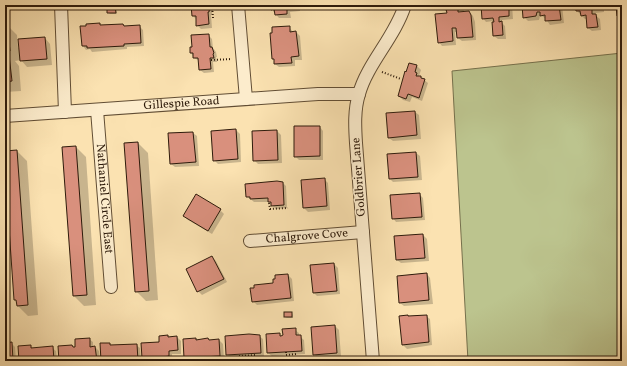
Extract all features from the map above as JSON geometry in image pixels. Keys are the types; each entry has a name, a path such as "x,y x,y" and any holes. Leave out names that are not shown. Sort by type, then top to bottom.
{"street":[{"path":"61,5 64,112"},
{"path":"238,5 246,99"},
{"name":"Goldbrier Lane","path":"373,361 355,129 356,107 359,94 368,72 397,23 405,5"},
{"name":"Gillespie Road","path":"5,116 318,94 359,94"},
{"name":"Nathaniel Circle East","path":"97,110 111,287"},
{"name":"Chalgrove Cove","path":"250,241 363,232"}],"path":[{"path":"212,5 213,18"},
{"path":"211,60 232,58"},
{"path":"382,72 401,79"},
{"path":"270,203 270,208 288,208"},
{"path":"286,352 286,355 297,354"},
{"path":"239,356 256,355"},
{"path":"203,357 203,360 214,359"}],"green space":[{"path":"622,53 622,361 468,361 452,71"}],"building":[{"path":"191,5 210,5 208,12 209,24 196,26 196,16 192,16"},
{"path":"270,5 296,5 297,8 287,8 287,14 275,15 274,9 271,10"},
{"path":"443,5 460,5 458,12 469,11 471,15 473,37 457,38 456,28 452,28 453,41 438,43 435,14 447,13 446,9 443,9"},
{"path":"481,5 509,5 509,16 499,17 499,22 502,21 503,35 493,36 493,18 482,19"},
{"path":"522,5 559,5 561,20 545,21 545,15 540,16 540,12 537,12 536,16 523,18"},
{"path":"575,5 601,5 601,8 592,9 592,14 596,14 598,27 587,28 586,15 581,16 580,11 576,11"},
{"path":"616,5 622,5 622,15 617,16"},
{"path":"107,6 115,6 116,13 107,13"},
{"path":"100,23 100,25 140,25 141,43 124,44 124,46 87,48 87,46 82,46 80,26"},
{"path":"5,24 7,24 10,51 6,51 6,55 9,55 12,81 5,82"},
{"path":"290,26 290,32 296,31 299,56 291,57 292,63 274,64 274,59 272,59 270,33 272,33 272,27"},
{"path":"209,34 210,47 212,47 214,53 214,58 210,58 211,69 199,70 198,58 193,58 193,53 190,53 190,47 192,47 191,35"},
{"path":"45,37 47,59 20,61 18,39"},
{"path":"409,63 417,65 415,72 417,73 416,76 421,76 421,78 425,79 419,98 408,94 406,99 398,96 405,71 406,72"},
{"path":"415,111 417,135 388,138 386,113"},
{"path":"294,126 320,126 320,156 294,157"},
{"path":"236,129 238,159 213,161 211,131"},
{"path":"277,130 278,160 253,161 252,131"},
{"path":"193,132 196,162 170,164 168,133"},
{"path":"138,142 149,291 135,292 124,143"},
{"path":"76,146 87,295 73,296 62,147"},
{"path":"17,150 28,305 17,306 16,300 14,300 5,151"},
{"path":"416,152 418,177 389,179 387,154"},
{"path":"325,178 327,206 303,208 301,180"},
{"path":"277,181 283,182 284,205 271,206 271,202 268,202 268,198 250,199 250,197 246,197 245,184"},
{"path":"420,193 422,217 392,219 390,195"},
{"path":"196,194 221,209 208,231 183,216"},
{"path":"423,234 425,258 396,260 394,236"},
{"path":"212,256 224,279 197,292 186,269"},
{"path":"334,263 337,291 313,293 310,265"},
{"path":"427,273 429,300 399,303 397,276"},
{"path":"288,274 291,298 252,302 250,288 254,288 254,285 273,283 275,275"},
{"path":"284,312 292,312 292,317 284,317"},
{"path":"427,315 429,342 402,345 399,316"},
{"path":"335,325 337,353 313,355 311,327"},
{"path":"296,328 296,335 301,335 302,351 267,353 266,334 280,333 281,336 283,335 282,329"},
{"path":"249,334 260,335 261,353 226,355 225,336"},
{"path":"168,335 168,337 177,336 178,350 169,351 169,356 163,358 148,360 148,357 142,358 141,343 159,342 159,336"},
{"path":"90,338 90,347 95,346 97,361 59,361 58,346 72,345 75,347 75,339"},
{"path":"196,338 196,340 208,338 209,340 219,339 220,356 184,358 183,339"},
{"path":"12,342 13,361 5,361 5,343"},
{"path":"100,343 110,343 110,345 137,344 138,361 101,361"},
{"path":"31,345 31,348 53,346 54,361 19,361 18,346"},
{"path":"433,358 433,361 404,361"}]}
